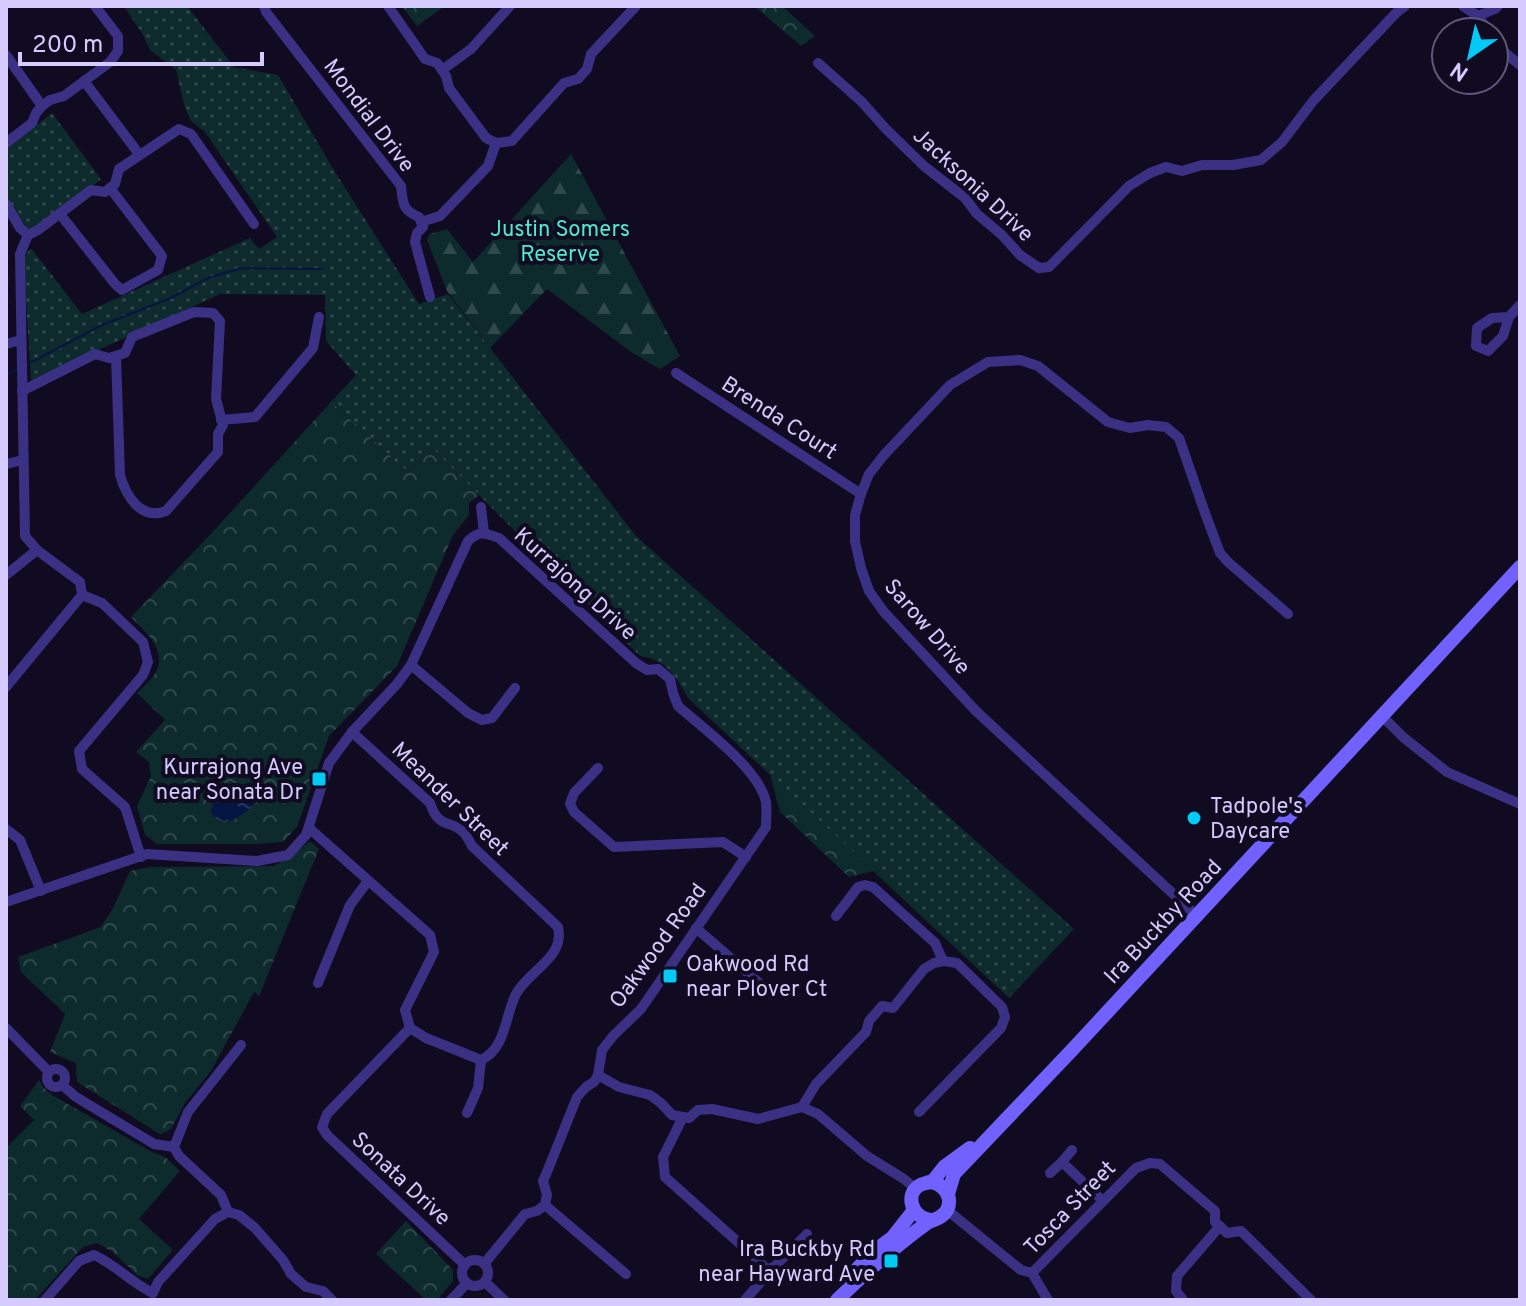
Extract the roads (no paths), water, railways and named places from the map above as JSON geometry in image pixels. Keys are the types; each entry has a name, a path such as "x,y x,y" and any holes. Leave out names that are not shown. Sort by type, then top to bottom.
{"street":[{"path":"6,143 32,123 42,106 64,96 110,62 118,51 118,36 95,6"},
{"name":"Mondial Drive","path":"264,6 401,186 403,204 421,222"},
{"path":"388,6 425,59 437,63 446,76 449,88 486,138 496,143 512,141 564,83 578,79 587,69 591,54 636,6"},
{"path":"442,70 471,49 510,6"},
{"name":"Jacksonia Drive","path":"818,63 862,102 924,166 965,198 977,214 1020,255 1039,268 1049,267 1129,186 1150,173 1166,167 1182,171 1202,165 1233,165 1261,160 1282,142 1313,101 1405,6"},
{"path":"1463,6 1478,16 1498,6"},
{"path":"6,55 42,106"},
{"path":"84,81 139,154"},
{"path":"6,687 82,595 80,582 37,550 25,536 20,254 28,235 91,190 105,192 115,184 119,169 179,129 191,134 254,224"},
{"path":"430,297 415,242 417,233 423,227 421,222 440,216 488,166 496,143"},
{"path":"60,214 122,290 158,270 162,256 110,188"},
{"path":"6,204 20,228 28,235"},
{"path":"1509,317 1520,305"},
{"path":"22,391 95,354 109,358 125,353 132,337 194,312 213,313 220,321 216,399 223,425 218,434 218,452 166,511 156,515 146,513 125,493 120,475 116,356"},
{"path":"221,420 255,417 313,348 319,317"},
{"path":"6,344 21,340"},
{"name":"Sarow Drive","path":"1197,916 976,711 884,612 869,591 855,541 855,515 861,494 869,474 884,455 950,385 988,362 1020,360 1038,366 1108,422 1130,428 1148,425 1166,427 1179,438 1220,553 1288,614"},
{"name":"Brenda Court","path":"676,373 861,494"},
{"path":"6,464 23,460"},
{"path":"481,507 484,533"},
{"name":"Kurrajong Drive","path":"6,902 147,854 257,861 288,855 306,835 329,763 411,665 468,541 476,534 499,538 636,663 647,670 658,669 670,679 678,706 741,762 758,782 766,803"},
{"path":"6,575 37,550"},
{"name":"Ira Buckby Road","path":"948,1194 954,1174 1520,567"},
{"path":"82,595 102,603 143,642 148,662 143,675 79,751 82,769 125,807 141,857"},
{"path":"411,665 468,713 482,720 492,718 515,688"},
{"path":"1382,716 1447,772 1520,804"},
{"name":"Meander Street","path":"352,732 430,803 434,815 464,833 472,846 558,927 561,937 558,949 516,994 501,1037 491,1055 481,1060"},
{"path":"598,768 574,793 570,804 574,812 614,847 723,842 746,857"},
{"name":"Oakwood Road","path":"545,1205 547,1195 543,1181 577,1097 598,1075 602,1050 641,1009 766,827 766,803"},
{"path":"309,828 430,935 434,952 405,1010 410,1028 426,1038 481,1060 478,1088 467,1113"},
{"path":"6,829 20,840 41,891"},
{"path":"318,983 350,905 368,881"},
{"path":"836,916 858,887 873,887 935,943 943,961"},
{"path":"696,928 773,995"},
{"path":"802,1107 816,1084 866,1032 869,1021 882,1006 893,1008 924,969 934,963 957,963 1002,1007 1005,1017 1001,1028 919,1112"},
{"path":"6,1028 49,1072 49,1084 54,1087 62,1085 76,1097 154,1144 174,1147"},
{"name":"Sonata Drive","path":"410,1028 327,1114 322,1127 465,1265"},
{"path":"174,1147 188,1112 241,1045"},
{"path":"598,1075 619,1087 650,1095 672,1115 689,1118 698,1110 712,1109 758,1119 802,1107 818,1114 867,1156 916,1189"},
{"path":"683,1117 663,1157 665,1177 766,1269 765,1277 745,1300"},
{"name":"Ira Buckby Road","path":"932,1182 944,1167 998,1127"},
{"path":"174,1147 179,1156 221,1195 228,1212"},
{"path":"1050,1173 1072,1150"},
{"path":"1062,1162 1103,1201"},
{"name":"Tosca Street","path":"1032,1273 1136,1168 1150,1163 1160,1164 1215,1211 1215,1222 1227,1233 1241,1231 1311,1300"},
{"path":"837,1300 879,1260 931,1220 943,1215 947,1210 948,1194 932,1182 916,1189 911,1199 914,1210 921,1218 931,1220"},
{"path":"484,1264 525,1214 545,1205 626,1274"},
{"path":"831,1300 864,1261 892,1238 914,1210"},
{"path":"947,1210 1021,1270 1032,1273 1048,1300"},
{"path":"45,1300 79,1261 94,1255 110,1263 154,1297 158,1282 215,1219 228,1212 239,1215 255,1228 291,1274 306,1287 323,1291 332,1300"},
{"path":"1183,1300 1176,1291 1177,1276 1220,1226"},
{"path":"766,1269 774,1267 807,1234"},
{"path":"475,1260 484,1264 488,1273 485,1282 475,1286 467,1283 462,1273 465,1265 475,1260"},
{"path":"485,1282 504,1300"},
{"path":"451,1300 467,1283"}],"water":[{"path":"221,789 231,789 257,801 241,816 222,821 211,813 215,794"}],"waterway":[{"path":"28,364 102,325 171,298 208,278 241,268 322,269"},
{"path":"6,375 19,368"}],"place":[{"name":"Kurrajong Ave near Sonata Dr","path":"319,779"},
{"name":"Tadpole's Daycare","path":"1194,818"},
{"name":"Oakwood Rd near Plover Ct","path":"670,976"},
{"name":"Ira Buckby Rd near Hayward Ave","path":"891,1261"}],"park label":[{"name":"Justin Somers Reserve","path":"560,240"}]}
